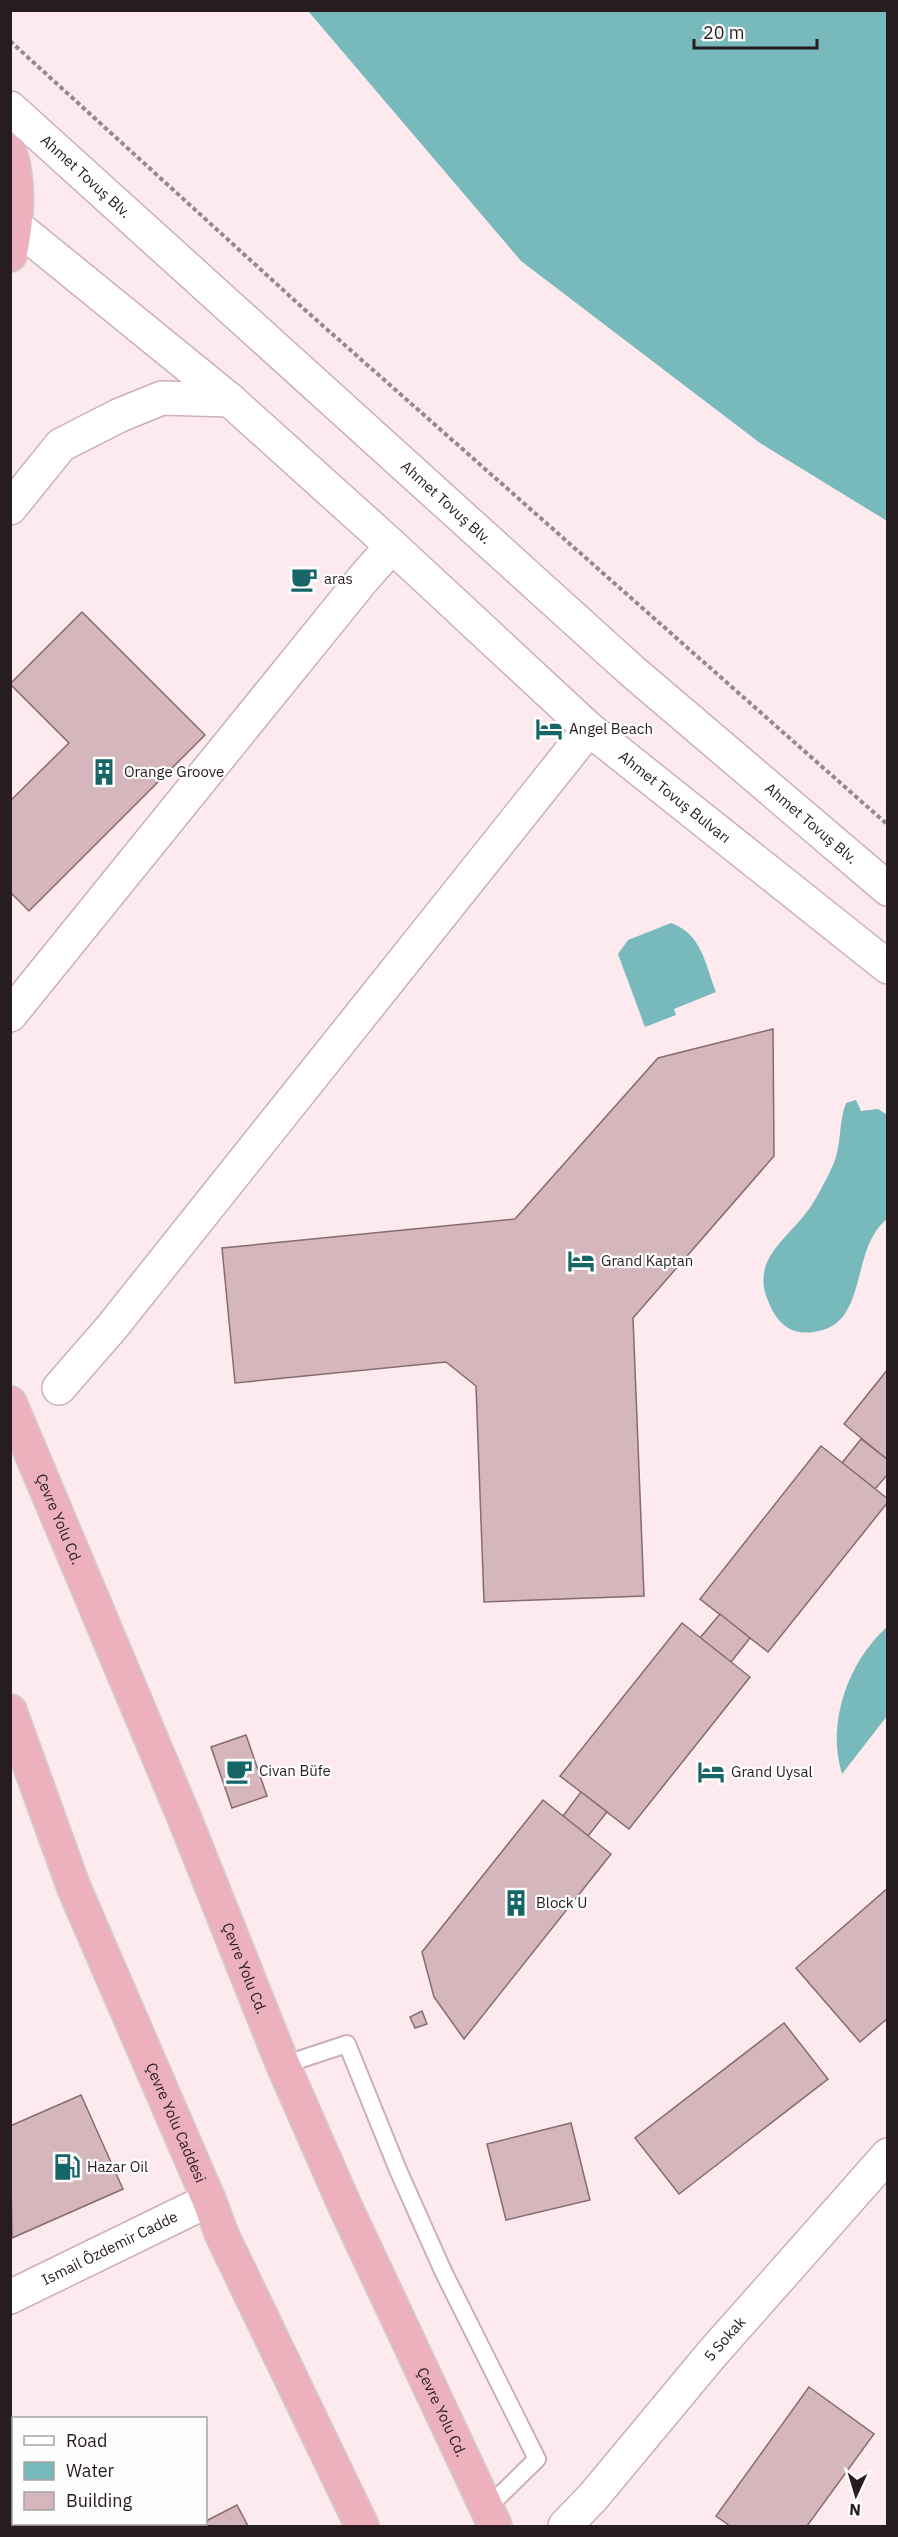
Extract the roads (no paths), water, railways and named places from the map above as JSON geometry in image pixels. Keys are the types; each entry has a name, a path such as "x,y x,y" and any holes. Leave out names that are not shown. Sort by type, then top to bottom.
{"highway":[{"path":"10,152 14,163 12,234"},
{"name":"Çevre Yolu Cd.","path":"10,1403 180,1806 283,2065 345,2206 491,2518"},
{"name":"Çevre Yolu Caddesi","path":"10,1711 74,1888 222,2235 362,2526"}],"street":[{"name":"Ahmet Tovuş Blv.","path":"10,108 632,671 888,889"},
{"name":"Ahmet Tovuş Bulvarı","path":"12,234 230,400 392,546 589,729 888,968"},
{"path":"10,508 61,445 110,420 162,398 230,400"},
{"path":"10,1016 392,546"},
{"path":"59,1388 127,1308 589,729"},
{"name":"5 Sokak","path":"565,2526 593,2498 711,2355 888,2155"},
{"name":"Ismail Ôzdemir Cadde","path":"10,2297 209,2200"}],"lane":[{"path":"283,2065 347,2044 398,2170 443,2271 537,2459 491,2518"}],"water":[{"path":"308,11 887,11 887,521 760,443 521,261"},
{"path":"671,923 690,934 696,942 716,992 674,1009 676,1015 645,1027 618,954 628,940"},
{"path":"856,1100 861,1111 878,1109 886,1114 887,1219 869,1244 850,1305 842,1317 823,1330 797,1332 778,1319 769,1303 764,1288 767,1263 781,1241 809,1209 822,1188 836,1157 846,1103"},
{"path":"887,1627 887,1716 842,1774 837,1734 844,1694 861,1658"}],"place":[{"name":"aras","path":"304,579"},
{"name":"Angel Beach","path":"549,729"},
{"name":"Orange Groove","path":"104,772"},
{"name":"Grand Kaptan","path":"581,1261"},
{"name":"Civan Büfe","path":"239,1771"},
{"name":"Grand Uysal","path":"711,1772"},
{"name":"Block U","path":"516,1903"},
{"name":"Hazar Oil","path":"67,2167"}]}
